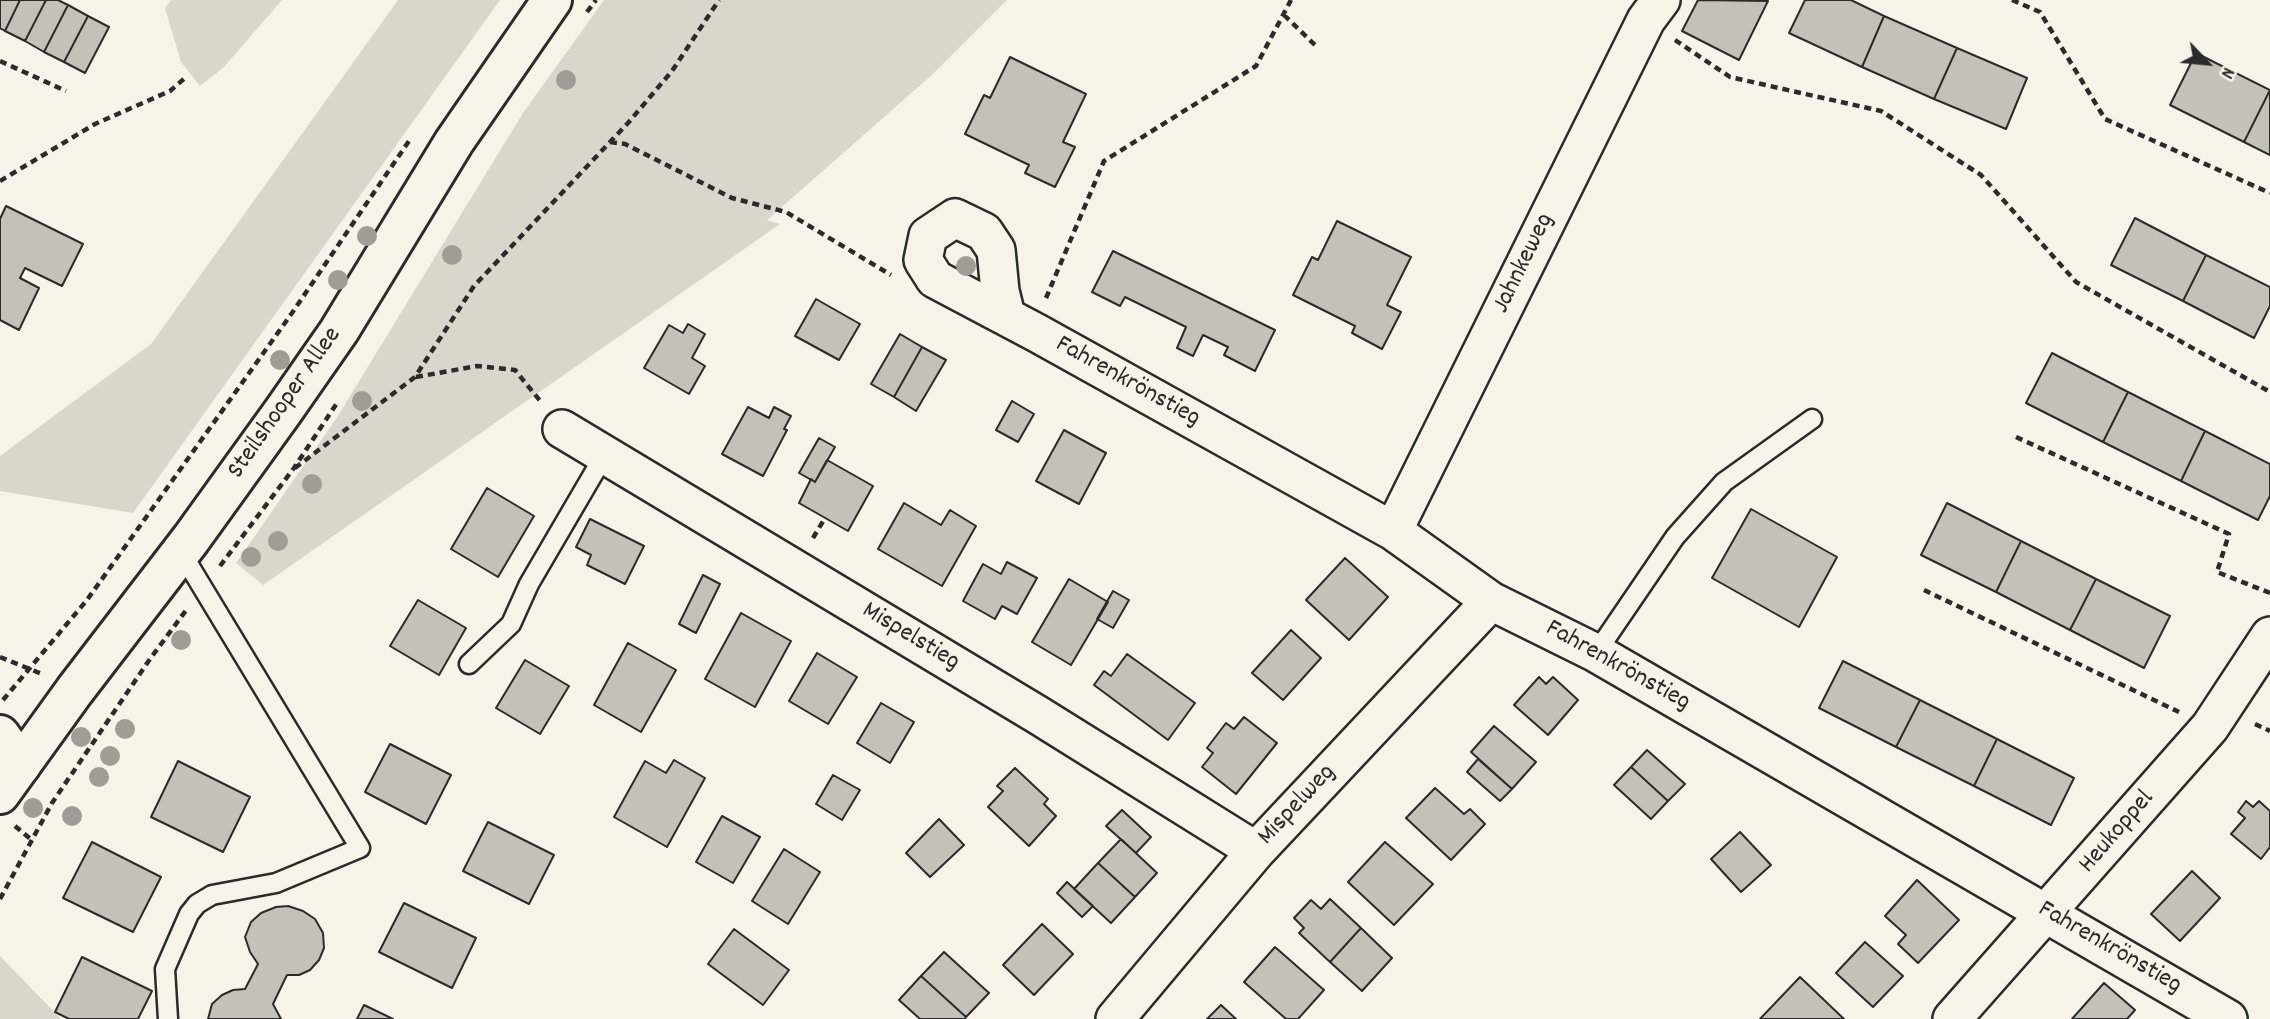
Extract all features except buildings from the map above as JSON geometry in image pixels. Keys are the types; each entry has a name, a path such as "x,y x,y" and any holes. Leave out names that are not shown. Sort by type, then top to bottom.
{"main road":[{"name":"Steilshooper Allee","path":"7,765 181,552 339,331 454,142 552,0"}],"street":[{"name":"Jahnkeweg","path":"1393,531 1654,10"},
{"path":"935,279 923,260 928,236 955,218 984,232 996,250 1000,291 1021,324"},
{"name":"Fahrenkrönstieg","path":"935,279 1393,531 1491,601 1596,653 2228,1019"},
{"name":"Mispelstieg","path":"562,429 1038,715 1256,851"},
{"name":"Mispelweg","path":"1115,1019 1256,851 1491,601"},
{"name":"Heukoppel","path":"1952,1019 2210,727 2270,636"}],"lane":[{"path":"1596,653 1675,537 1724,482 1812,419"},
{"path":"469,664 510,624 605,454"},
{"path":"168,1019 165,969 189,914 197,904 212,895 276,883 360,848 181,552"}],"path":[{"path":"294,468 415,377 474,286 628,123 672,71 719,0"},
{"path":"1021,324 1041,310 1104,161 1256,66 1291,0"},
{"path":"2012,0 2040,12 2105,119 2270,193"},
{"path":"1654,10 1730,77 1881,111 1981,175 2076,282 2270,392"},
{"path":"1284,15 1317,47"},
{"path":"0,61 66,92"},
{"path":"0,181 95,124 170,91 186,77"},
{"path":"0,704 87,600 292,313 413,134"},
{"path":"610,141 625,144 732,198 786,212 915,289 935,279"},
{"path":"415,377 477,366 514,370 562,429"},
{"path":"2016,437 2230,534 2217,572 2270,593"},
{"path":"1924,590 2210,727"},
{"path":"0,657 29,668"},
{"path":"0,899 52,803 114,711"}],"shaded area":[{"path":"171,0 282,0 224,67 200,86 181,62 165,8"},
{"path":"398,0 500,0 133,513 0,491 0,456 151,344"},
{"path":"604,0 1007,0 933,74 767,220 780,224 263,585 236,563 336,419 523,113"},
{"path":"0,956 61,1019 0,1019"}]}
